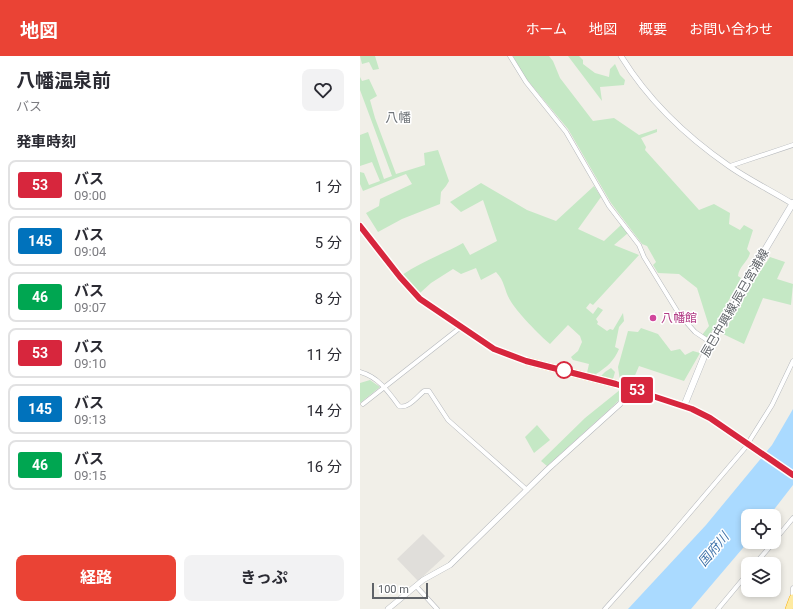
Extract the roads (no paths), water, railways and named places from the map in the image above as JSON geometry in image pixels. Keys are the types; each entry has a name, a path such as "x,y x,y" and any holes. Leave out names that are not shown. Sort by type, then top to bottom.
{"highway":[{"path":"360,226 414,293 494,349 512,356 628,388 684,406 710,418 793,475"},
{"path":"790,609 793,597"}],"main road":[{"name":"辰巳中興線;辰巳宮浦線","path":"684,406 710,342 793,204"}],"street":[{"path":"510,56 526,82 566,132 609,206 639,245 644,257 679,314 695,332 710,342"},
{"path":"621,56 634,77 654,102 696,140 730,166 793,204"},
{"path":"730,166 793,145"},
{"path":"363,404 461,327"},
{"path":"605,609 691,512 748,444 772,405 793,361"},
{"path":"360,372 371,375 385,388 399,406 402,407 407,406 424,391 429,392 448,420 526,490"},
{"path":"388,609 416,586 450,565 526,490 620,404 628,388"},
{"path":"781,533 793,518"},
{"path":"761,557 768,549"},
{"path":"718,609 741,581"},
{"path":"416,586 437,609"},
{"path":"793,588 793,597"}],"water":[{"name":"国府川","path":"793,409 793,485 774,509 741,509 742,549 691,609 628,609 706,525 772,445"}],"place":[{"name":"八幡館","path":"653,318"}],"district":[{"name":"八幡","path":"398,117"}]}
